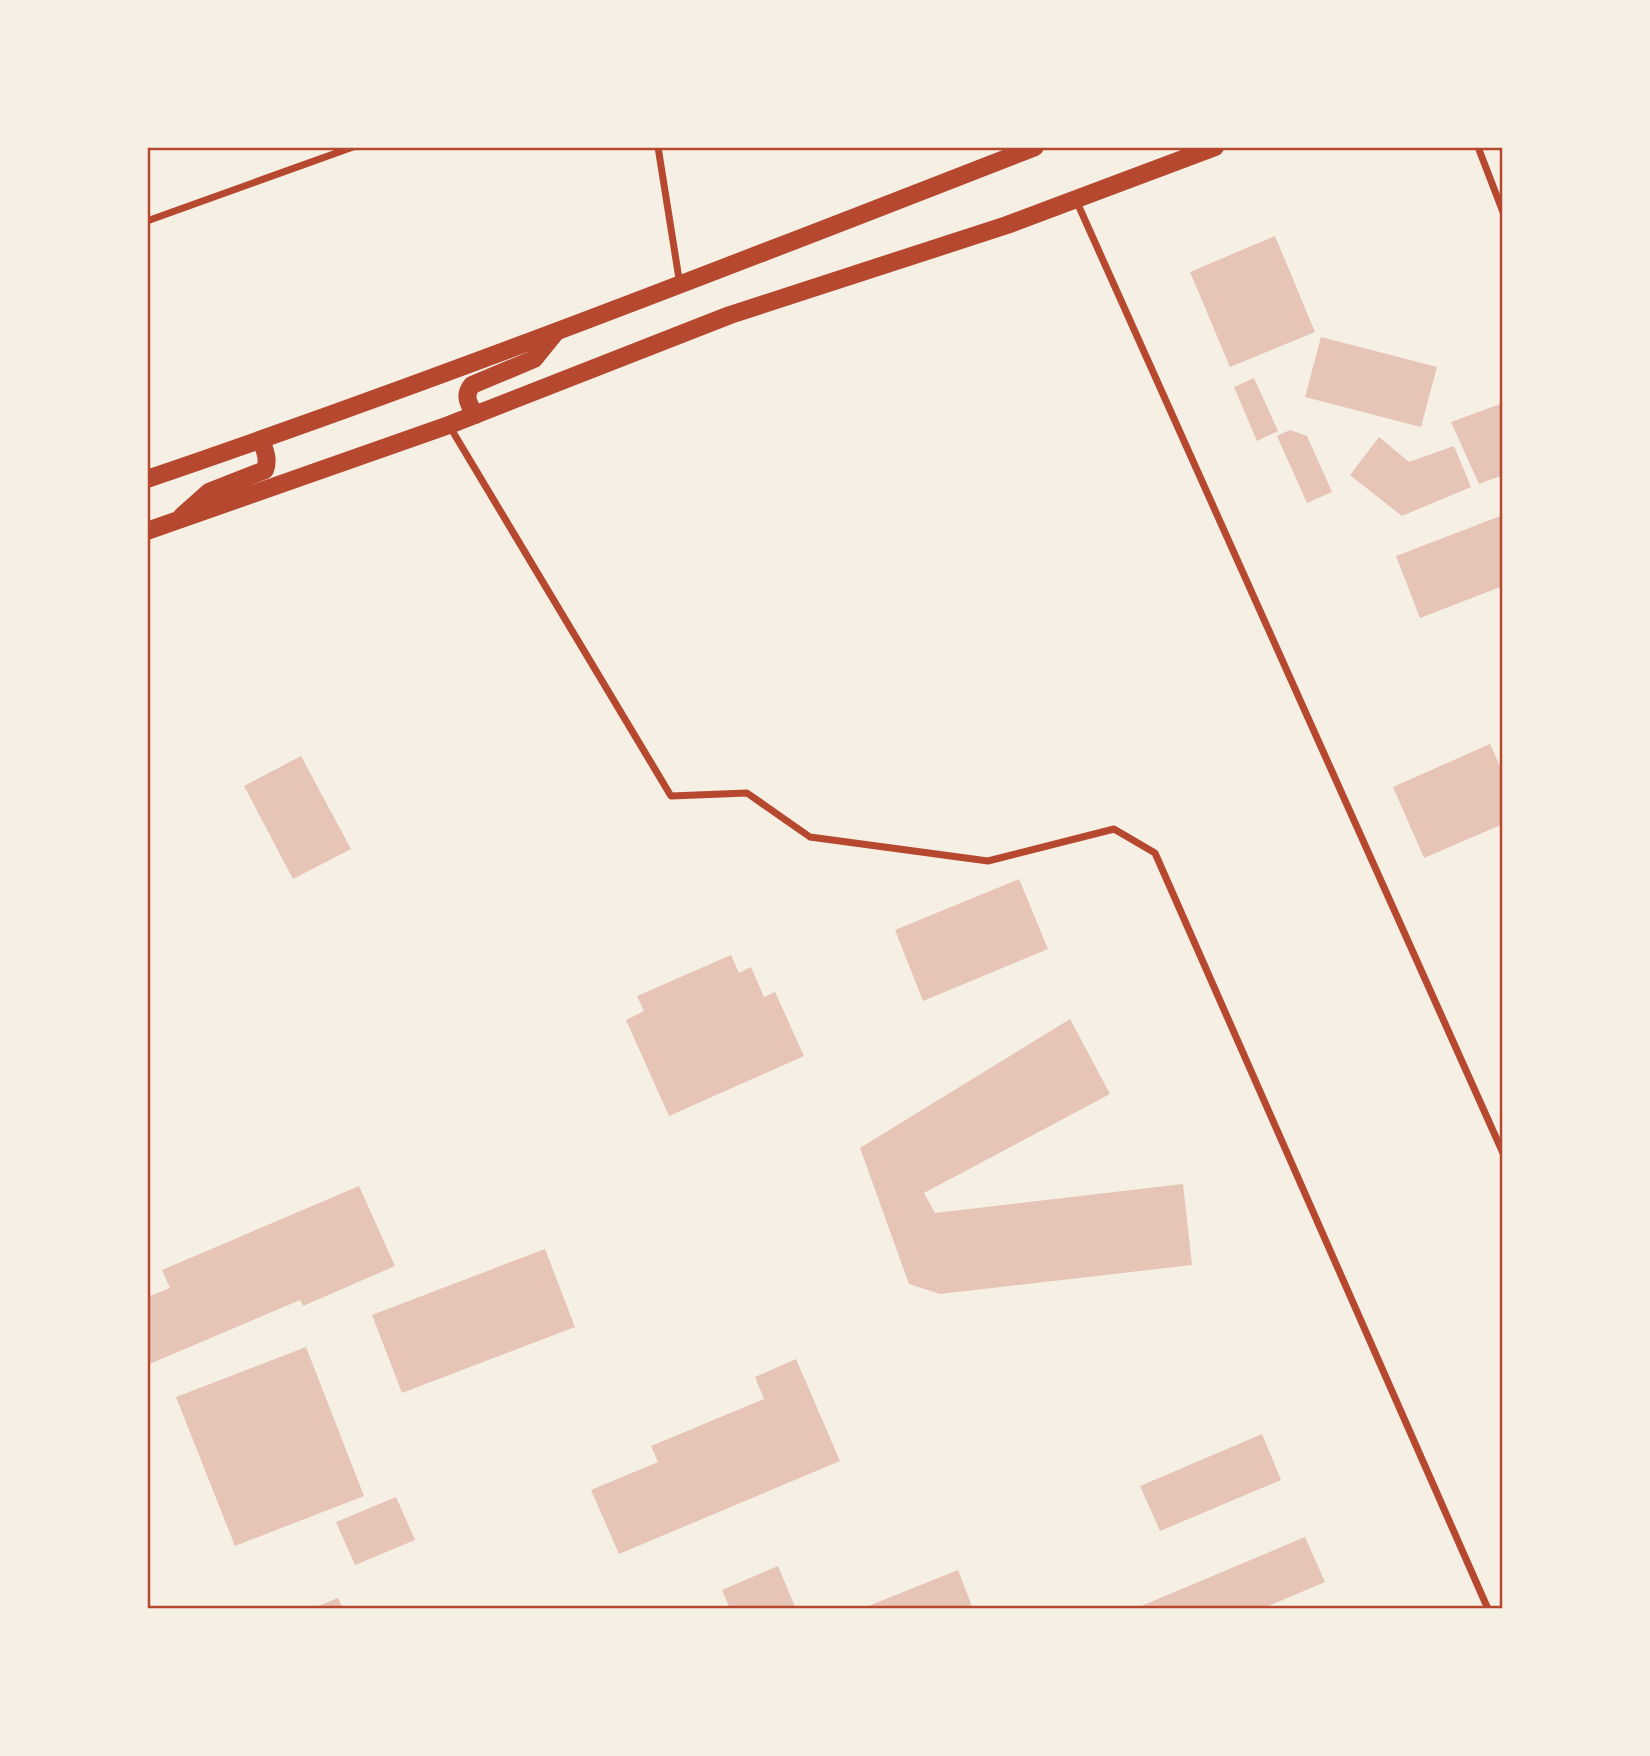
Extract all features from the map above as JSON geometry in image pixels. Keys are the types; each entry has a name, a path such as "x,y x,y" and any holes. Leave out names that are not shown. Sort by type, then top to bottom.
{"main road":[{"path":"147,479 555,333 1035,147"},
{"path":"147,531 449,425 730,315 1007,225 1215,147"},
{"path":"474,415 467,399 467,391 472,385 534,359 555,333"},
{"path":"177,520 209,492 265,470 267,456 261,440"}],"street":[{"path":"147,221 353,147"},
{"path":"658,147 680,285"},
{"path":"1478,147 1503,212"},
{"path":"1076,199 1503,1153"},
{"path":"449,425 671,796 747,793 810,837 988,862 1114,829 1155,853 1488,1609"}],"building":[{"path":"1275,236 1315,332 1230,367 1190,272"},
{"path":"1321,337 1437,367 1421,427 1305,397"},
{"path":"1254,378 1278,431 1257,441 1234,387"},
{"path":"1503,403 1503,475 1479,484 1451,422"},
{"path":"1290,430 1307,436 1332,492 1307,503 1277,436"},
{"path":"1379,437 1409,462 1454,446 1471,487 1402,516 1350,475"},
{"path":"1503,515 1503,586 1420,618 1396,556"},
{"path":"1490,744 1503,773 1503,824 1424,858 1393,787"},
{"path":"301,756 351,849 293,879 244,786"},
{"path":"1019,879 1048,949 923,1001 895,930"},
{"path":"731,955 739,973 751,967 764,997 775,992 804,1056 669,1116 626,1020 644,1011 637,996"},
{"path":"1070,1019 1110,1094 924,1193 935,1213 1183,1184 1192,1265 940,1294 909,1284 860,1148"},
{"path":"359,1186 395,1266 303,1306 300,1300 147,1365 147,1297 170,1288 162,1270"},
{"path":"545,1249 575,1327 402,1393 372,1315"},
{"path":"306,1347 364,1496 235,1546 176,1397"},
{"path":"796,1359 840,1461 619,1554 591,1490 658,1462 651,1446 764,1399 755,1377"},
{"path":"1262,1434 1281,1480 1160,1531 1140,1486"},
{"path":"396,1497 415,1540 355,1565 336,1522"},
{"path":"1305,1537 1325,1582 1261,1609 1134,1609"},
{"path":"778,1566 796,1609 730,1609 722,1590"},
{"path":"958,1570 973,1609 861,1609"},
{"path":"338,1598 343,1609 311,1609"}]}
